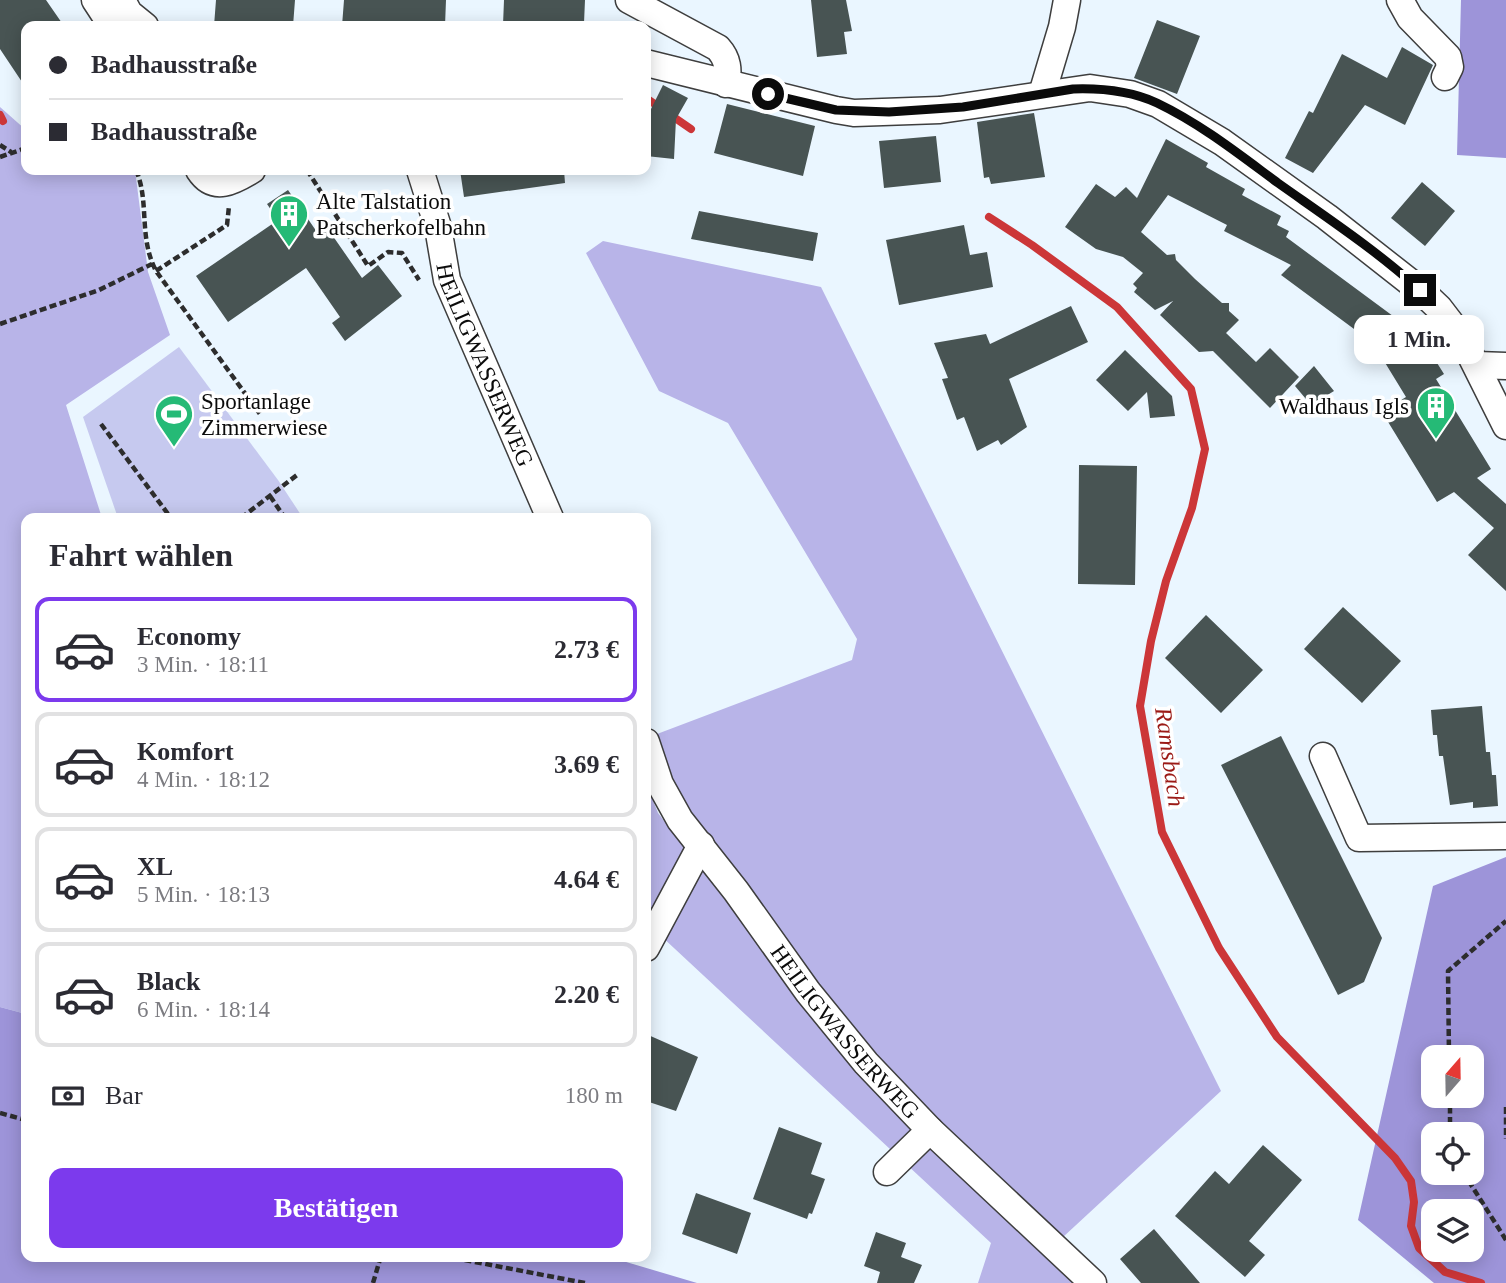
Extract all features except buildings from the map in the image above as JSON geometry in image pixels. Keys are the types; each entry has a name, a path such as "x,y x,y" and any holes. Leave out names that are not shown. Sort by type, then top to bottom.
{"street":[{"path":"95,0 109,21"},
{"path":"122,0 139,21"},
{"path":"629,0 718,48 727,61 726,84"},
{"path":"1042,94 1062,27 1067,0"},
{"path":"1400,0 1417,26 1448,57 1450,67 1445,77"},
{"path":"651,64 854,113 951,109 1090,88 1130,94 1158,104 1201,129 1406,277 1452,323 1477,365 1506,426"},
{"path":"203,175 217,183 242,176"},
{"name":"HEILIGWASSERWEG","path":"422,175 438,227 447,280 548,513"},
{"path":"1477,365 1506,366"},
{"name":"HEILIGWASSERWEG","path":"651,756 667,797 680,820 836,1028 877,1076 930,1130 1093,1283"},
{"path":"1322,756 1359,838 1506,836"},
{"path":"651,939 701,845"},
{"path":"887,1172 930,1130"}],"path":[{"path":"0,145 12,152"},
{"path":"0,157 21,149"},
{"path":"138,175 142,187 145,243 152,264 260,414"},
{"path":"310,175 368,266 387,252 402,253 422,285"},
{"path":"156,271 227,225 242,176"},
{"path":"0,324 99,290 152,264"},
{"path":"101,424 168,513"},
{"path":"248,513 297,475"},
{"path":"270,496 282,513"},
{"path":"1449,1045 1448,971 1506,921"},
{"path":"1506,1107 1506,1139"},
{"path":"0,1113 21,1119"},
{"path":"1471,1185 1506,1240"},
{"path":"373,1283 379,1262"},
{"path":"475,1262 585,1283"}],"shaded area":[{"path":"1461,0 1506,0 1506,158 1457,155"},
{"path":"0,107 21,126 21,175 136,175 148,272 170,335 66,405 100,513 21,513 21,1013 0,1007"},
{"path":"603,241 821,287 1221,1091 1062,1238 930,1120 781,943 675,788 657,734 852,660 857,639 728,423 659,391 586,253"},
{"name":"Sportanlage Zimmerwiese","path":"179,347 300,513 116,513 83,417"},
{"path":"651,796 658,813 821,1024 1076,1283 978,1283 991,1243 651,927"},
{"path":"1506,857 1506,1283 1434,1283 1358,1220 1433,886"},
{"path":"0,1007 21,1013 21,1262 626,1262 697,1283 0,1283"}],"waterway":[{"name":"Ramsbach","path":"651,101 691,129"},
{"name":"Ramsbach","path":"0,115 3,121"},
{"name":"Ramsbach","path":"989,217 1117,307 1191,389 1205,449 1192,508 1166,581 1151,641 1140,706 1162,832 1219,948 1277,1037 1395,1158 1411,1181 1414,1202 1411,1226 1419,1248 1445,1272 1481,1283"}],"place":[{"name":"Alte Talstation Patscherkofelbahn","path":"289,248"},
{"name":"Waldhaus Igls","path":"1436,440"},
{"name":"Sportanlage Zimmerwiese","path":"174,448"}],"route":[{"path":"768,94 854,113 940,110 1090,88 1144,98 1222,142 1326,217 1420,290"}]}
